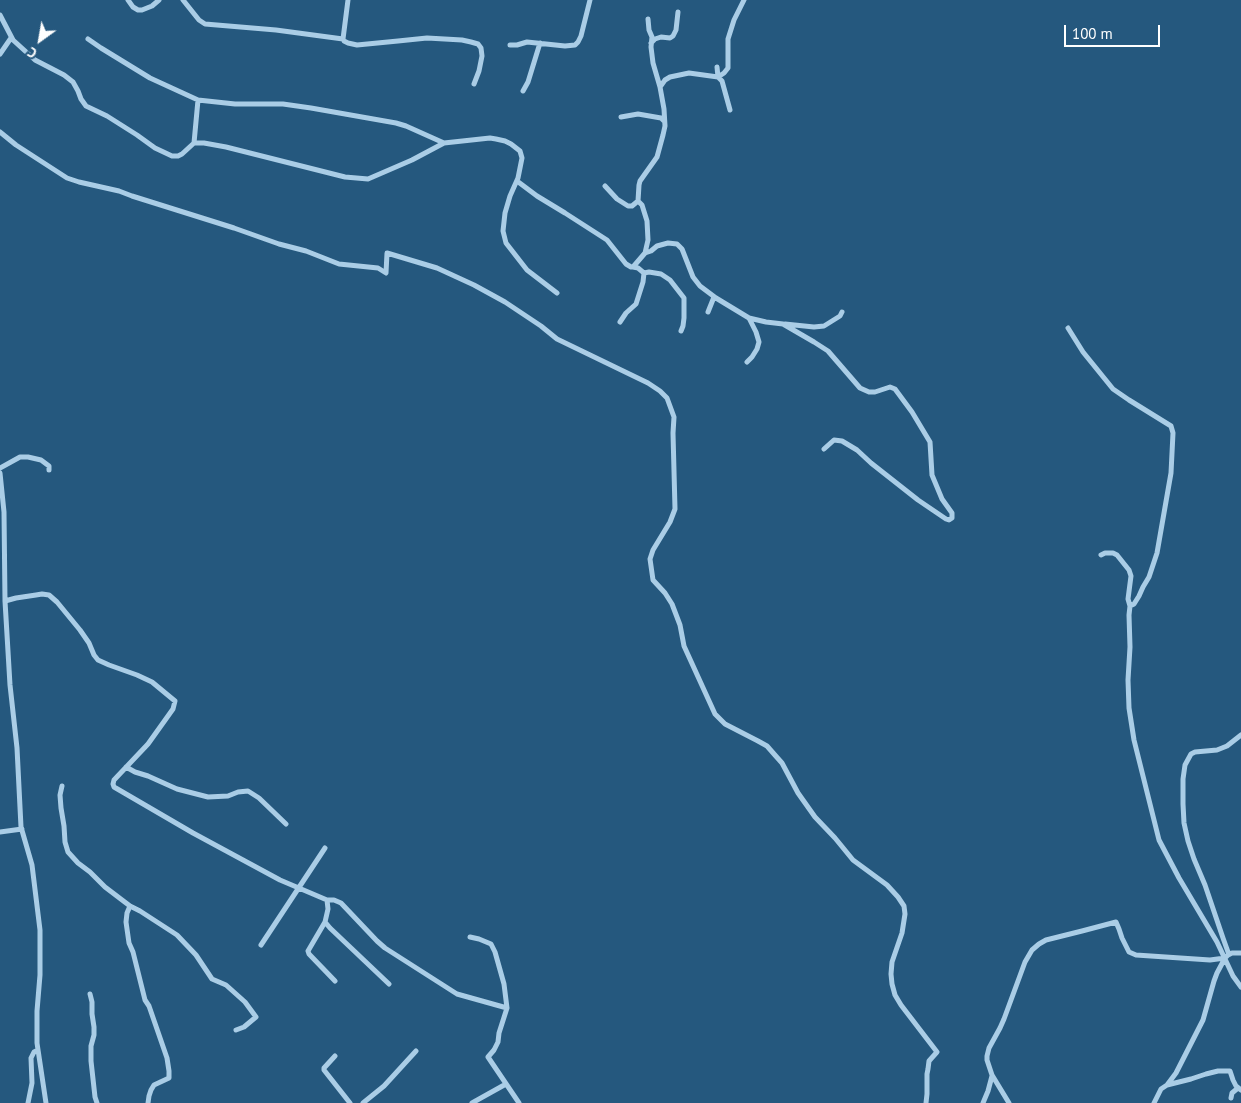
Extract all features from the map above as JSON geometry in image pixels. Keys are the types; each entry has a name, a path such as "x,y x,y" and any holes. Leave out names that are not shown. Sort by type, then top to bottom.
{"street":[{"path":"128,0 133,7 142,10 152,6 159,0"},
{"path":"183,0 199,20 205,24 343,39 348,43 358,45 427,38 462,40 478,44 481,48 482,56 479,72 474,84"},
{"path":"343,39 348,0"},
{"path":"510,45 526,42 565,46 575,45 583,29 590,0"},
{"path":"660,87 670,77 689,73 718,77 724,73 728,68 728,39 734,20 744,0"},
{"path":"651,43 661,37 670,38 673,36 676,30 678,12"},
{"path":"0,14 11,38 35,60 73,82 86,106 119,123 155,148 172,156 182,154 194,143 198,100"},
{"path":"633,267 645,253 648,240 645,212 638,201 639,185 657,156 663,136 664,121 664,110 654,63 651,43 652,36 649,30 648,19"},
{"path":"0,54 11,38"},
{"path":"88,39 150,78 198,100 235,104 283,104 311,108 396,123 444,143"},
{"path":"343,46 348,43"},
{"path":"523,91 528,82 540,44"},
{"path":"717,68 718,77 722,81 730,110"},
{"path":"621,117 638,114 660,118 664,121"},
{"path":"0,132 48,167 67,178 109,188 279,244 306,251 339,264 378,268 386,273 387,254 436,268 505,302 557,339 648,383 667,398 674,417 675,508 670,522 653,550 650,559 652,580 672,604 680,625 684,646 715,714 725,724 758,741 774,754 782,763 798,793 815,817 854,860 887,885 904,906 906,914 902,933 892,962 892,984 895,995 901,1005 937,1052 929,1061 926,1103"},
{"path":"194,143 226,147 345,177 368,179 412,160 444,143 490,138 511,144 520,151 522,158 517,181 505,213 503,231 506,244 527,270 556,293"},
{"path":"517,181 537,196 607,240 626,264 638,268 644,274"},
{"path":"605,186 617,199 628,206 632,206 638,201"},
{"path":"645,253 668,243 677,244 682,249 693,277 700,286 714,297 750,318 766,322 814,327 824,326 840,316 842,312"},
{"path":"644,274 649,272 661,274 670,280 684,298 684,318 680,331"},
{"path":"620,322 636,304 644,274"},
{"path":"708,312 714,297"},
{"path":"747,362 757,349 759,342 750,318"},
{"path":"782,324 828,351 860,388 869,392 875,392 890,386 895,389 912,412 930,442 932,475 942,499 952,513 952,518 946,520 842,440 834,440 824,449"},
{"path":"1068,328 1083,352 1113,389 1171,426 1174,433 1171,473 1157,553 1149,577 1134,604 1130,606"},
{"path":"0,468 20,457 28,457 40,460 49,466 49,470"},
{"path":"0,473 4,512 5,601 10,685 17,748 22,829 32,865 40,930 40,975 37,1011 38,1050 46,1103"},
{"path":"1101,555 1113,553 1118,556 1129,570 1131,576 1128,599 1130,606 1128,680 1130,708 1134,740 1160,840 1165,853 1217,942 1233,976 1241,987"},
{"path":"5,601 36,594 49,595 80,630 98,660 152,682 175,700 173,709 148,744 114,780 112,784 114,787 280,880 327,900 341,903 384,948 457,994 507,1008"},
{"path":"1230,954 1188,841 1184,823 1183,779 1185,765 1191,754 1194,752 1217,750 1227,746 1241,736"},
{"path":"126,767 177,789 208,797 228,796 248,791 259,798 286,824"},
{"path":"62,786 60,808 68,852 78,863 130,906 177,935 196,955 212,979 226,986 245,1002 256,1017 244,1027 236,1030"},
{"path":"0,832 22,829"},
{"path":"261,945 325,848"},
{"path":"327,900 326,922 308,951 335,981"},
{"path":"130,906 126,913 129,943 145,1000 149,1006 169,1072 169,1078 154,1085 148,1096 148,1103"},
{"path":"326,922 389,984"},
{"path":"1009,1103 992,1075 987,1060 989,1048 1000,1028 1025,962 1032,950 1039,944 1046,940 1116,922 1130,952 1136,955 1210,960 1225,958"},
{"path":"470,937 491,944 496,952 504,984 507,1008 498,1042 488,1056 519,1103"},
{"path":"1154,1103 1161,1089 1167,1085 1181,1065 1204,1020 1214,981 1225,958 1230,954 1241,953"},
{"path":"90,994 94,1035 90,1046 97,1103"},
{"path":"28,1103 32,1083 31,1058 34,1052 38,1050"},
{"path":"363,1103 384,1086 416,1051"},
{"path":"335,1056 324,1070 350,1103"},
{"path":"1167,1085 1191,1080 1212,1072 1230,1071 1233,1080 1240,1089 1232,1093 1231,1098"},
{"path":"983,1103 992,1075"},
{"path":"472,1103 506,1084"}]}
